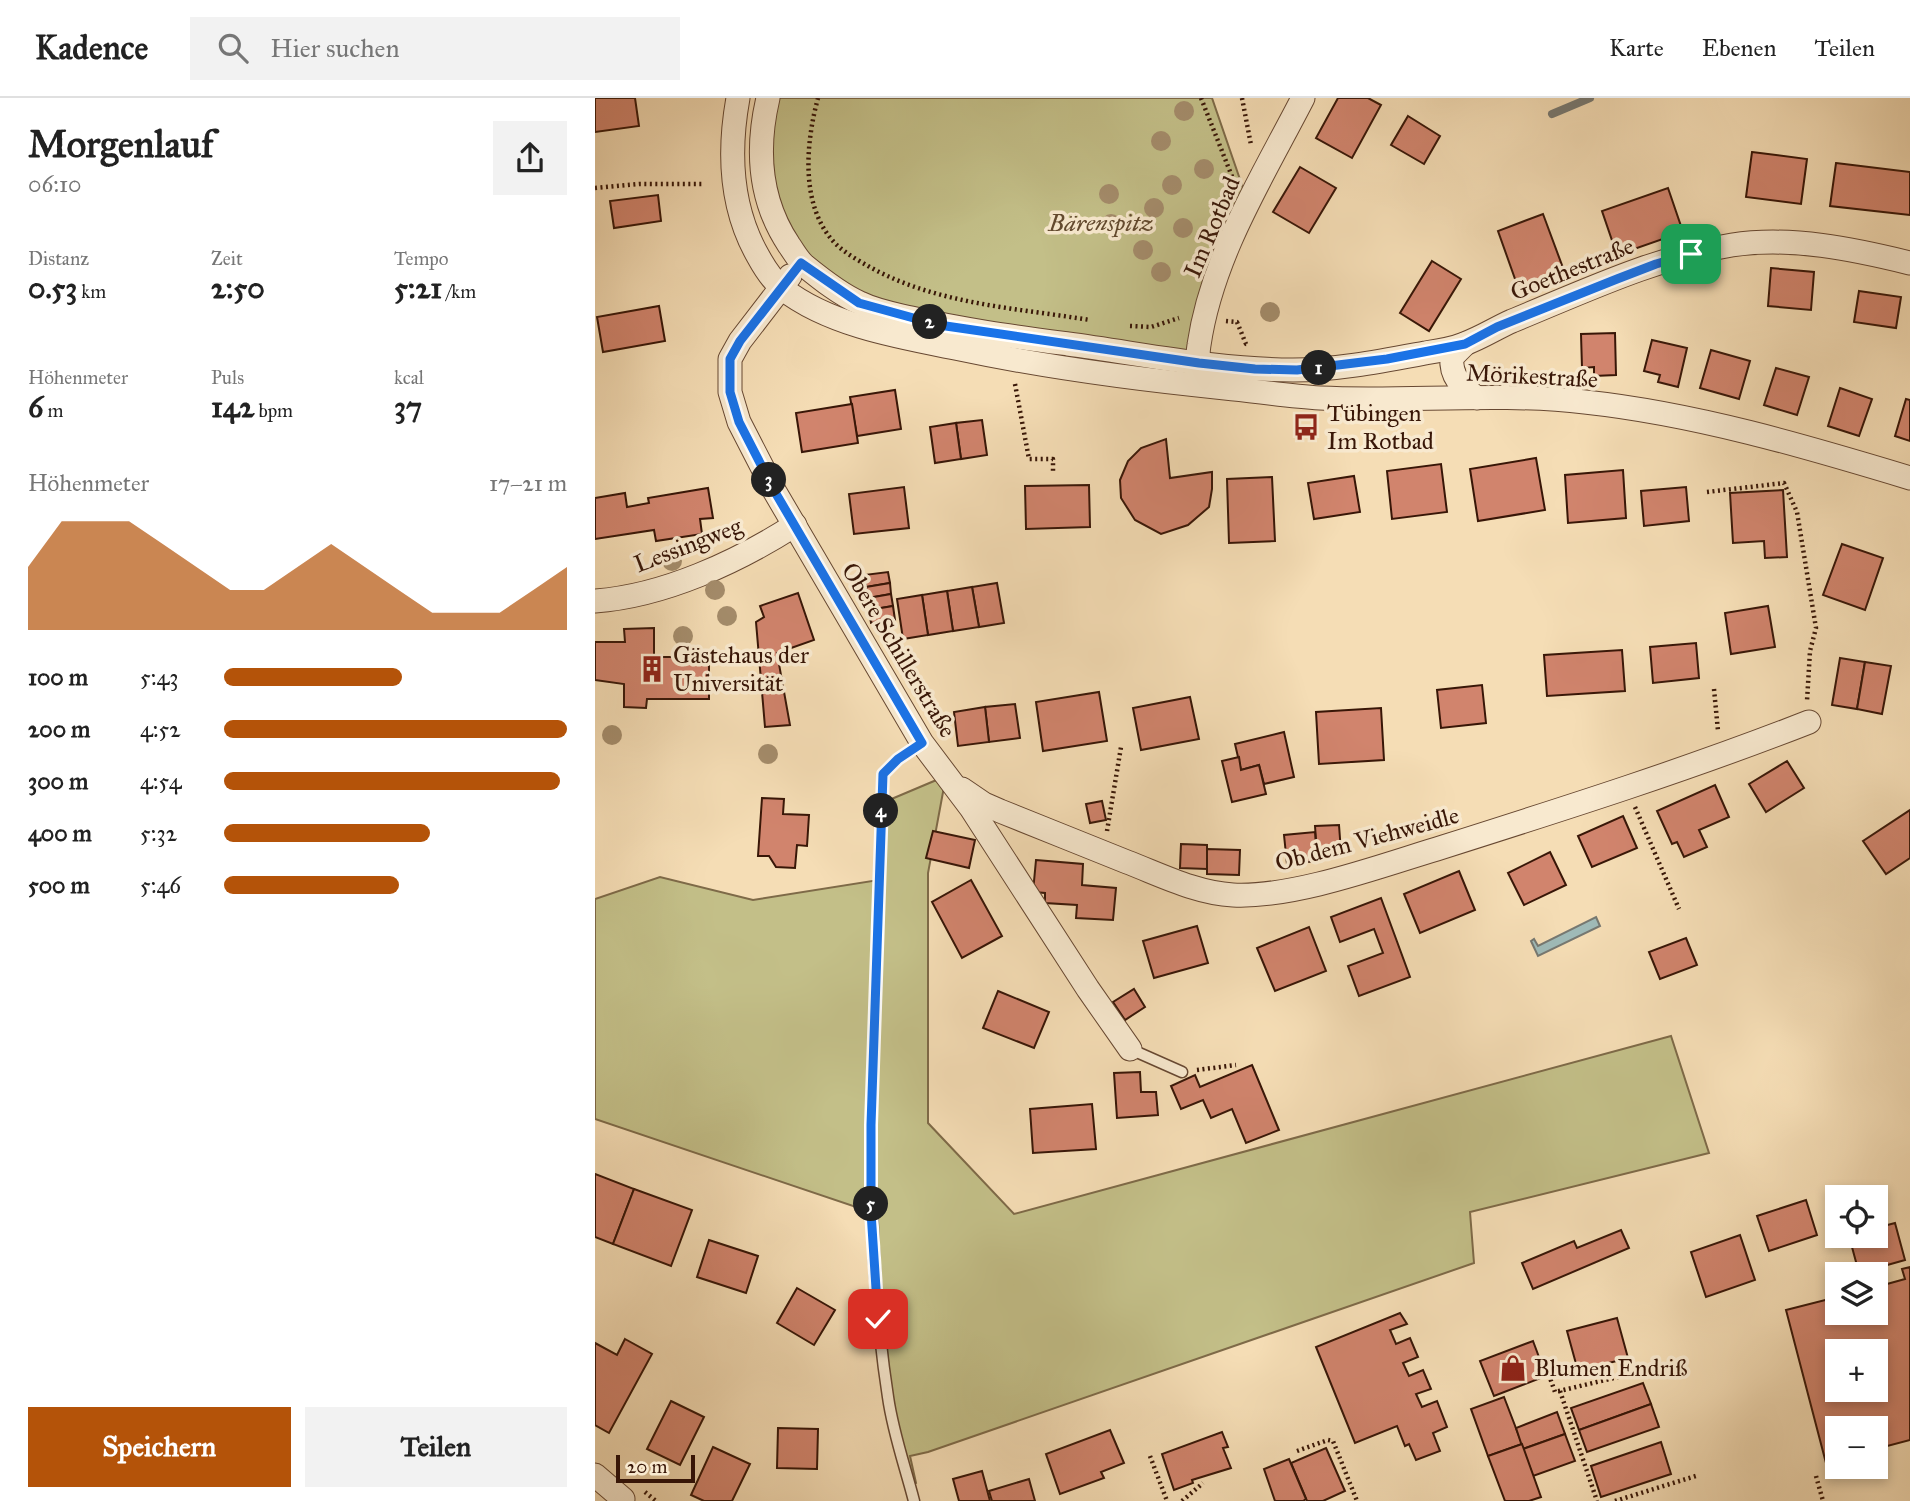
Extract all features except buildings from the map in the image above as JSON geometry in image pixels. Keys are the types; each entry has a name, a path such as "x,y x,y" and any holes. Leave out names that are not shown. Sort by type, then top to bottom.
{"street":[{"path":"738,98 732,136 732,177 736,202 747,237 781,288"},
{"path":"768,98 762,122 760,158 763,182 770,211 801,263"},
{"name":"Im Rotbad","path":"1199,374 1198,347 1217,276 1240,220 1303,98"},
{"name":"Goethestraße","path":"1199,374 1255,369 1297,370 1400,357 1465,344 1507,323 1656,264 1732,245 1801,243 1853,250 1910,263"},
{"name":"Obere Schillerstraße","path":"801,263 740,341 730,359 730,392 739,422 755,456 922,743 971,808 1081,979 1130,1049"},
{"name":"Mörikestraße","path":"801,263 859,303 894,314 1319,398 1583,401 1674,416 1755,434 1910,478"},
{"name":"Mörikestraße","path":"781,288 821,312 890,335 1010,359 1135,378 1199,374"},
{"path":"1465,344 1452,357 1451,368 1457,381 1477,398"},
{"name":"Lessingweg","path":"595,601 653,590 692,577 772,539 795,525"},
{"name":"Ob dem Viehweidle","path":"946,776 983,804 1202,890 1231,895 1261,894 1389,864 1720,756 1809,722"},
{"path":"595,1475 623,1500"}],"lane":[{"path":"1130,1049 1182,1072"},
{"path":"871,1125 871,1212 878,1319 888,1399 914,1501"}],"path":[{"path":"818,98 809,138 807,167 813,198 822,223 833,241 872,268 913,287 984,304 1092,320"},
{"path":"1201,98 1232,177"},
{"path":"595,188 639,184 703,184"},
{"path":"1119,324 1150,327 1182,317 1205,318"},
{"path":"1010,359 1029,459 1053,459 1053,471"},
{"path":"1706,492 1784,483 1797,512 1816,628 1810,651 1809,722"},
{"path":"1714,689 1720,756"},
{"path":"871,1125 883,774 898,759 922,743"},
{"path":"1103,852 1121,747"},
{"path":"1627,787 1679,909"},
{"path":"1182,1072 1236,1065"},
{"path":"1545,1364 1555,1392 1664,1366"},
{"path":"1560,1391 1597,1501"},
{"path":"1297,1451 1331,1439 1357,1501"},
{"path":"1150,1456 1167,1501"},
{"path":"1615,1501 1699,1475"},
{"path":"1816,1476 1823,1501"},
{"path":"1182,1501 1203,1483"}],"green space":[{"name":"Bärenspitz","path":"768,98 1212,98 1245,194 1199,363 859,303 783,235 762,122"},
{"path":"946,776 928,873 928,1123 1014,1214 1671,1036 1709,1153 1470,1212 1474,1263 910,1456 916,1483 910,1486 897,1439 871,1212 595,1119 595,899 660,877 753,900 879,880 882,803"}],"water":[{"path":"1596,917 1600,926 1538,956 1531,941 1534,939 1538,946"}],"waterway":[{"path":"1552,114 1590,98"}],"place":[{"name":"Tübingen Im Rotbad","path":"1306,427"},
{"name":"Gästehaus der Universität","path":"652,669"},
{"name":"Blumen Endriß","path":"1513,1368"}],"route":[{"path":"878,1319 871,1212 871,1125 883,774 898,759 922,743 775,492 739,422 730,392 730,359 759,315 801,263 859,303 939,325 1199,363 1297,370 1337,367 1428,353 1465,344 1497,327 1617,279 1691,254"}]}
